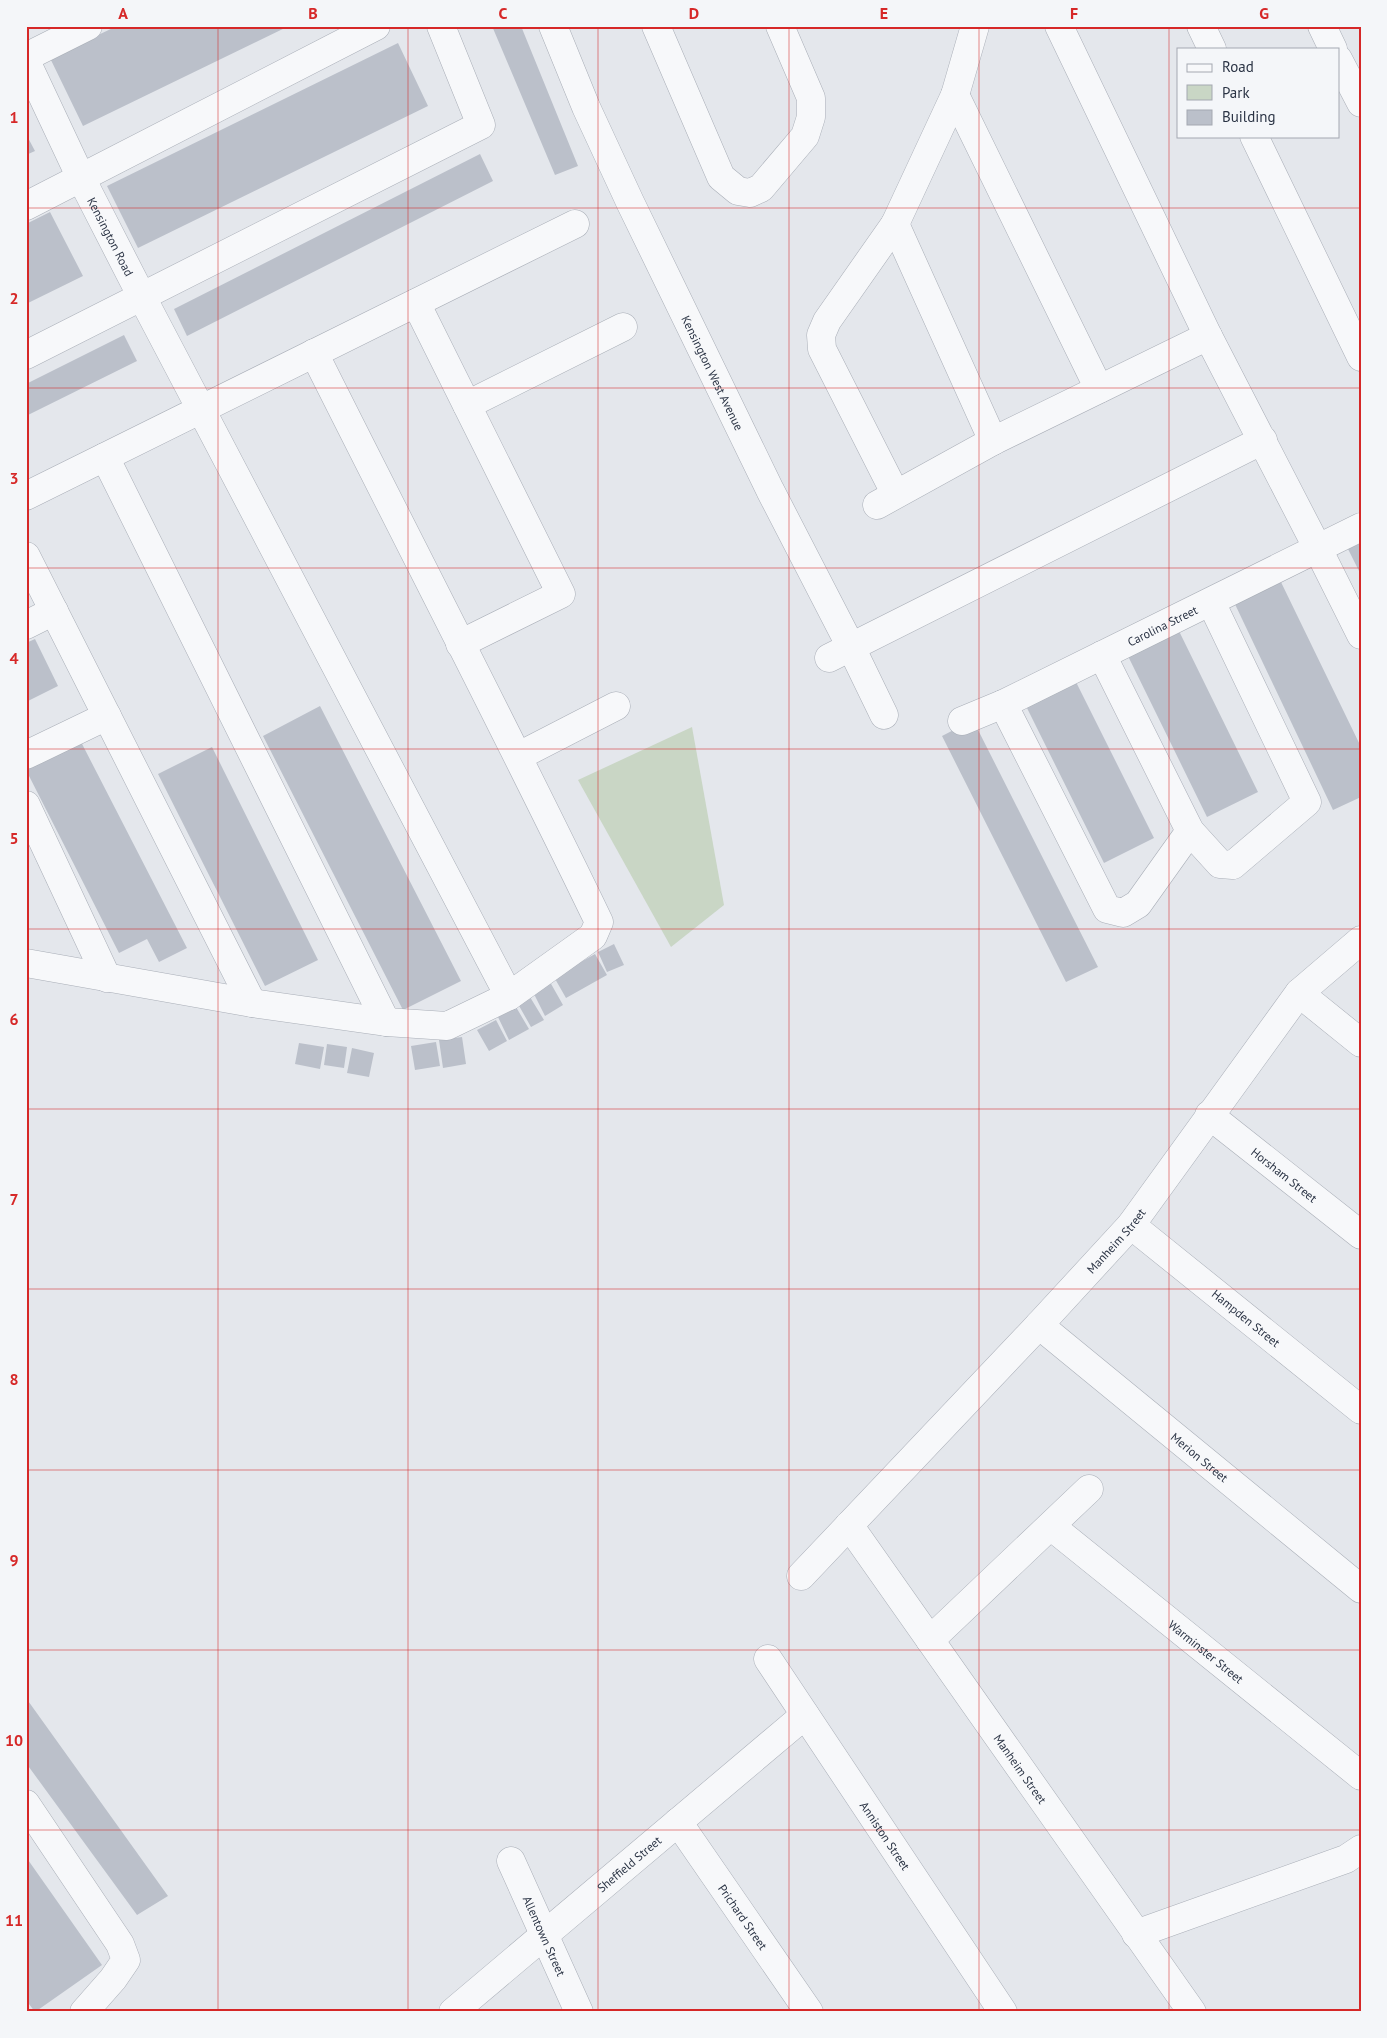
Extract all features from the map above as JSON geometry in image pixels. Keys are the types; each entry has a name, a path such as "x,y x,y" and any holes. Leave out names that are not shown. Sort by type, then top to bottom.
{"street":[{"path":"26,57 88,26"},
{"path":"26,206 376,26"},
{"path":"26,354 481,125 441,26"},
{"name":"Kensington West Avenue","path":"553,26 586,107 630,202 770,490 840,652 884,715"},
{"path":"656,26 720,177 738,191 750,193 761,188 805,136 810,117 811,98 780,26"},
{"path":"975,26 955,94 895,224 827,321 821,335 822,348 886,499 993,441 1208,336"},
{"path":"1059,26 1208,336 1361,635"},
{"path":"1201,26 1212,48"},
{"name":"Kensington Road","path":"26,61 81,178 142,297 509,996"},
{"path":"1340,63 1361,103"},
{"path":"955,94 1099,389"},
{"path":"1255,138 1361,357"},
{"path":"26,496 575,224"},
{"path":"895,224 993,441"},
{"path":"416,303 561,594 460,644"},
{"path":"467,405 623,327"},
{"path":"26,963 252,1003 386,1022 447,1026 509,996 593,936 599,922 519,756 460,644 314,353"},
{"path":"840,652 1262,440"},
{"path":"105,457 386,1022"},
{"name":"Carolina Street","path":"962,721 1003,704 1361,527"},
{"path":"26,556 252,1003"},
{"path":"1102,655 1190,831 1220,864 1233,865 1307,802 1211,602"},
{"path":"26,625 54,611"},
{"path":"1003,704 1107,909 1123,913 1138,904 1190,831"},
{"path":"519,756 616,706"},
{"path":"26,754 107,716"},
{"path":"26,805 107,978"},
{"name":"Manheim Street","path":"801,1576 1131,1225 1299,993 1361,940"},
{"path":"1299,993 1361,1043"},
{"name":"Horsham Street","path":"1209,1115 1361,1235"},
{"name":"Hampden Street","path":"1131,1225 1361,1410"},
{"name":"Merion Street","path":"1039,1325 1361,1589"},
{"path":"930,1640 1052,1527 1089,1489"},
{"name":"Manheim Street","path":"849,1525 1192,2012"},
{"name":"Warminster Street","path":"1052,1527 1361,1776"},
{"name":"Anniston Street","path":"768,1660 1002,2012"},
{"name":"Sheffield Street","path":"453,2012 805,1715"},
{"path":"26,1804 120,1944 126,1960 113,1979 84,2012"},
{"name":"Prichard Street","path":"678,1822 809,2012"},
{"path":"1136,1934 1346,1859 1361,1848"},
{"name":"Allentown Street","path":"510,1861 579,2012"}],"green space":[{"path":"692,727 724,905 671,947 578,780"}],"building":[{"path":"117,26 289,26 83,126 50,58"},
{"path":"492,26 521,26 578,166 555,175"},
{"path":"398,43 428,106 138,248 107,186"},
{"path":"26,134 35,151 26,155"},
{"path":"480,154 493,181 187,336 174,309"},
{"path":"50,212 83,276 26,304 26,224"},
{"path":"124,335 137,361 26,416 26,384"},
{"path":"1361,543 1361,575 1348,549"},
{"path":"1279,578 1361,747 1361,797 1333,810 1233,600"},
{"path":"1178,629 1258,792 1207,817 1127,654"},
{"path":"35,639 58,686 26,702 26,643"},
{"path":"1076,682 1154,838 1104,863 1026,706"},
{"path":"320,706 461,981 403,1010 263,736"},
{"path":"973,720 1098,967 1066,982 942,736"},
{"path":"79,738 187,948 159,962 147,939 119,953 26,770 26,765"},
{"path":"212,747 318,960 265,986 158,774"},
{"path":"614,944 624,965 607,972 598,952"},
{"path":"595,954 607,975 566,998 554,977"},
{"path":"550,982 563,1005 545,1016 534,994"},
{"path":"530,997 544,1020 531,1027 518,1004"},
{"path":"516,1007 529,1029 509,1040 498,1017"},
{"path":"496,1020 507,1041 489,1051 477,1030"},
{"path":"462,1037 466,1064 443,1068 439,1040"},
{"path":"436,1042 440,1066 415,1070 411,1046"},
{"path":"299,1043 324,1047 320,1069 295,1064"},
{"path":"327,1044 347,1047 344,1068 324,1065"},
{"path":"352,1048 374,1053 369,1077 347,1073"},
{"path":"26,1698 168,1896 137,1915 26,1763"},
{"path":"26,1857 102,1965 35,2012 26,2000"}]}
